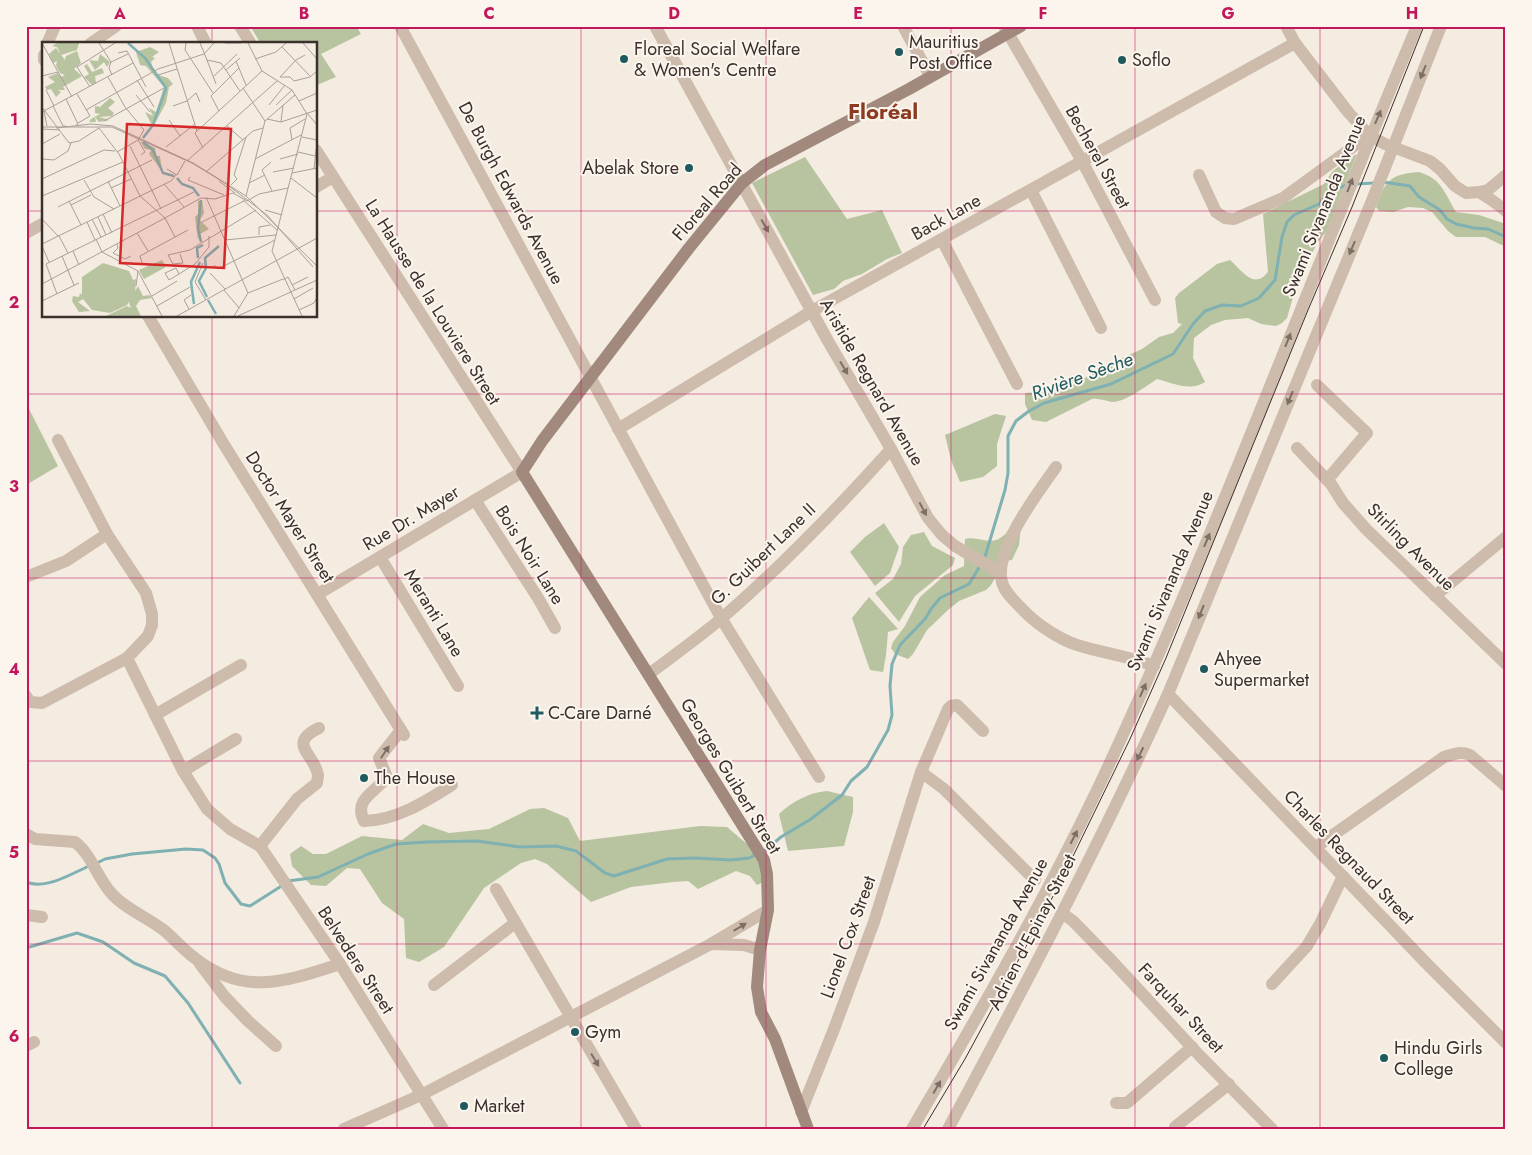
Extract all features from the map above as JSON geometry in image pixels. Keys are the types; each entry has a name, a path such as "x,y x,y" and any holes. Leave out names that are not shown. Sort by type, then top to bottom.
{"main road":[{"name":"Floreal Road","path":"522,472 542,441 689,248 742,183 765,166 930,76 1006,30 1020,26"},
{"name":"Georges Guibert Street","path":"522,472 764,860 767,874 768,910 760,950 757,986 761,1012 775,1039 808,1129"}],"street":[{"path":"48,42 55,26"},
{"path":"93,42 116,26"},
{"path":"196,26 205,42"},
{"path":"240,26 250,42"},
{"name":"De Burgh Edwards Avenue","path":"400,26 721,618 819,777"},
{"name":"Aristide Regnard Avenue","path":"655,26 828,341 891,449 928,518 954,546 998,569"},
{"path":"903,26 930,76"},
{"path":"1286,26 1296,43 1348,112 1368,135 1391,153 1430,161 1440,168 1455,186 1466,192 1488,190 1506,175"},
{"name":"Swami Sivananda Avenue","path":"912,1129 1002,974 1048,890 1106,772 1154,666 1342,208 1368,135 1417,26"},
{"name":"Adrien d'Epinay Street","path":"948,1129 1062,913 1141,754 1168,694 1371,203 1441,26"},
{"name":"Becherel Street","path":"1006,30 1082,161 1155,300"},
{"name":"Back Lane","path":"618,429 812,311 1296,43"},
{"path":"1199,175 1216,212 1225,218 1234,219 1283,198 1368,135"},
{"name":"La Hausse de la Louviere Street","path":"318,153 522,472"},
{"path":"318,186 333,176"},
{"path":"1031,190 1101,328"},
{"path":"1479,192 1506,211"},
{"path":"26,233 42,224"},
{"path":"942,240 1017,384"},
{"name":"Doctor Mayer Street","path":"149,318 223,443 403,733 380,758 387,778 380,787 368,794 362,803 360,814 364,821 376,821 409,810 452,785"},
{"path":"1317,385 1367,433 1327,480"},
{"path":"26,696 30,702 35,704 42,703 127,658 148,636 152,625 152,614 146,593 107,534 58,440"},
{"name":"Stirling Avenue","path":"1297,448 1327,480 1343,503 1366,529 1506,664"},
{"name":"G. Guibert Lane II","path":"649,674 721,618 789,556 891,449"},
{"path":"1056,467 1024,514 998,569 1008,595 1030,617 1074,644 1135,658 1154,666"},
{"name":"Rue Dr. Mayer","path":"318,594 522,472"},
{"name":"Bois Noir Lane","path":"475,500 555,628"},
{"path":"26,577 66,561 107,534"},
{"path":"1435,596 1506,537"},
{"name":"Meranti Lane","path":"380,557 458,686"},
{"path":"127,658 183,771 207,809 230,829 260,846 298,799 317,783 318,775 303,747 304,739 310,732 319,728"},
{"path":"155,715 240,666"},
{"name":"Charles Regnaud Street","path":"1168,694 1428,965 1506,1042"},
{"name":"Lionel Cox Street","path":"801,1112 874,922 922,772 948,709 951,706 957,705 983,731"},
{"path":"183,771 236,739"},
{"path":"1316,847 1444,758 1463,752 1501,775 1506,786"},
{"path":"922,772 944,789 1036,880"},
{"path":"26,834 35,839 75,842 81,846 105,886 114,897 166,932 177,944 197,960 226,977 246,982 265,983 283,980 340,964"},
{"name":"Belvedere Street","path":"260,846 340,964 443,1129"},
{"path":"1272,984 1307,946 1343,876"},
{"path":"496,889 636,1129"},
{"path":"344,1129 421,1095 711,944 768,910"},
{"name":"Farquhar Street","path":"1062,913 1073,921 1112,961 1270,1128"},
{"path":"26,915 42,916"},
{"path":"434,985 515,923"},
{"path":"711,944 744,945 760,950"},
{"path":"197,960 225,997 248,1022 276,1046"},
{"path":"1116,1103 1127,1103 1192,1047"},
{"path":"1175,1127 1229,1084"}],"green space":[{"path":"250,26 356,26 361,34 321,54 336,77 318,85 318,42 260,42"},
{"path":"1357,154 1327,231 1317,243 1295,290 1287,318 1282,323 1276,326 1261,324 1248,318 1225,320 1211,325 1194,338 1193,358 1205,382 1200,385 1181,386 1157,379 1136,393 1118,401 1092,399 1046,422 1032,420 1025,404 1025,393 1051,391 1077,383 1100,368 1142,349 1159,337 1173,333 1182,324 1178,323 1175,298 1217,264 1230,260 1248,277 1258,279 1263,277 1268,272 1263,214 1324,184 1332,172 1346,160"},
{"path":"805,157 847,219 882,210 902,253 887,259 862,274 843,281 834,289 813,295 752,183"},
{"path":"1419,172 1438,182 1456,212 1479,215 1506,224 1506,247 1485,237 1456,237 1448,231 1432,212 1423,208 1408,207 1393,212 1379,211 1376,207 1382,191 1390,180 1401,175"},
{"path":"26,403 58,466 26,485"},
{"path":"995,414 1006,416 997,444 997,466 983,477 960,482 951,460 945,435"},
{"path":"1016,521 1021,525 1019,545 1012,560 1005,561 991,585 986,590 959,601 948,610 927,630 908,659 895,654 891,648 893,642 905,626 920,597 945,575 964,566 965,539 975,538 994,541 1005,534"},
{"path":"884,523 899,547 890,573 875,586 850,552 865,537"},
{"path":"924,532 932,546 955,558 953,565 915,596 899,622 875,593 893,579 901,564 903,547 911,535"},
{"path":"869,597 898,629 888,632 883,672 870,670 852,618"},
{"path":"827,791 853,797 853,812 844,846 788,851 779,814 801,798"},
{"path":"544,808 568,818 580,841 700,826 727,827 760,855 765,881 757,885 750,876 736,871 698,889 688,881 631,887 591,902 547,864 535,859 521,863 484,888 444,947 419,962 406,958 404,919 382,903 360,869 347,868 326,886 311,885 292,866 290,854 301,846 313,854 326,854 362,836 402,840 423,824 449,833 489,829 530,809"}],"waterway":[{"name":"Rivière Sèche","path":"1383,182 1410,186 1419,197 1440,210 1447,219 1456,224 1488,229 1506,237"},
{"name":"Rivière Sèche","path":"1356,184 1374,183"},
{"name":"Rivière Sèche","path":"984,560 1005,490 1008,473 1008,436 1016,421 1044,403 1111,384 1173,354 1193,324 1205,311 1222,305 1241,306 1259,298 1275,280 1282,237 1287,222 1294,215 1319,204 1332,190 1347,185"},
{"name":"Rivière Sèche","path":"763,852 781,837 811,819 842,795 851,781 867,767 888,730 892,715 890,686 892,664 900,645 925,619 940,598 969,584 980,566"},
{"name":"Rivière Sèche","path":"288,881 318,877 368,854 396,844 427,842 477,841 520,847 556,846 576,851 605,873 614,876 667,859 731,860 749,858 757,854"},
{"path":"95,864 105,859 132,854 186,849 203,850 215,858 225,883 241,904 250,906 283,885"},
{"path":"26,882 34,884 50,883 89,866"},
{"path":"26,948 77,933 103,942 134,963 165,976 188,1003 240,1083"}],"tram line":[{"path":"923,1129 965,1059 1058,887 1130,739 1166,658 1352,207 1424,26"}],"place":[{"name":"Mauritius Post Office","path":"899,52"},
{"name":"Floreal Social Welfare & Women's Centre","path":"624,59"},
{"name":"Soflo","path":"1122,60"},
{"name":"Abelak Store","path":"689,168"},
{"name":"Ahyee Supermarket","path":"1204,669"},
{"name":"C-Care Darné","path":"537,713"},
{"name":"The House","path":"364,778"},
{"name":"Gym","path":"575,1032"},
{"name":"Hindu Girls College","path":"1384,1058"},
{"name":"Market","path":"464,1106"}],"district":[{"name":"Floréal","path":"883,111"}]}
